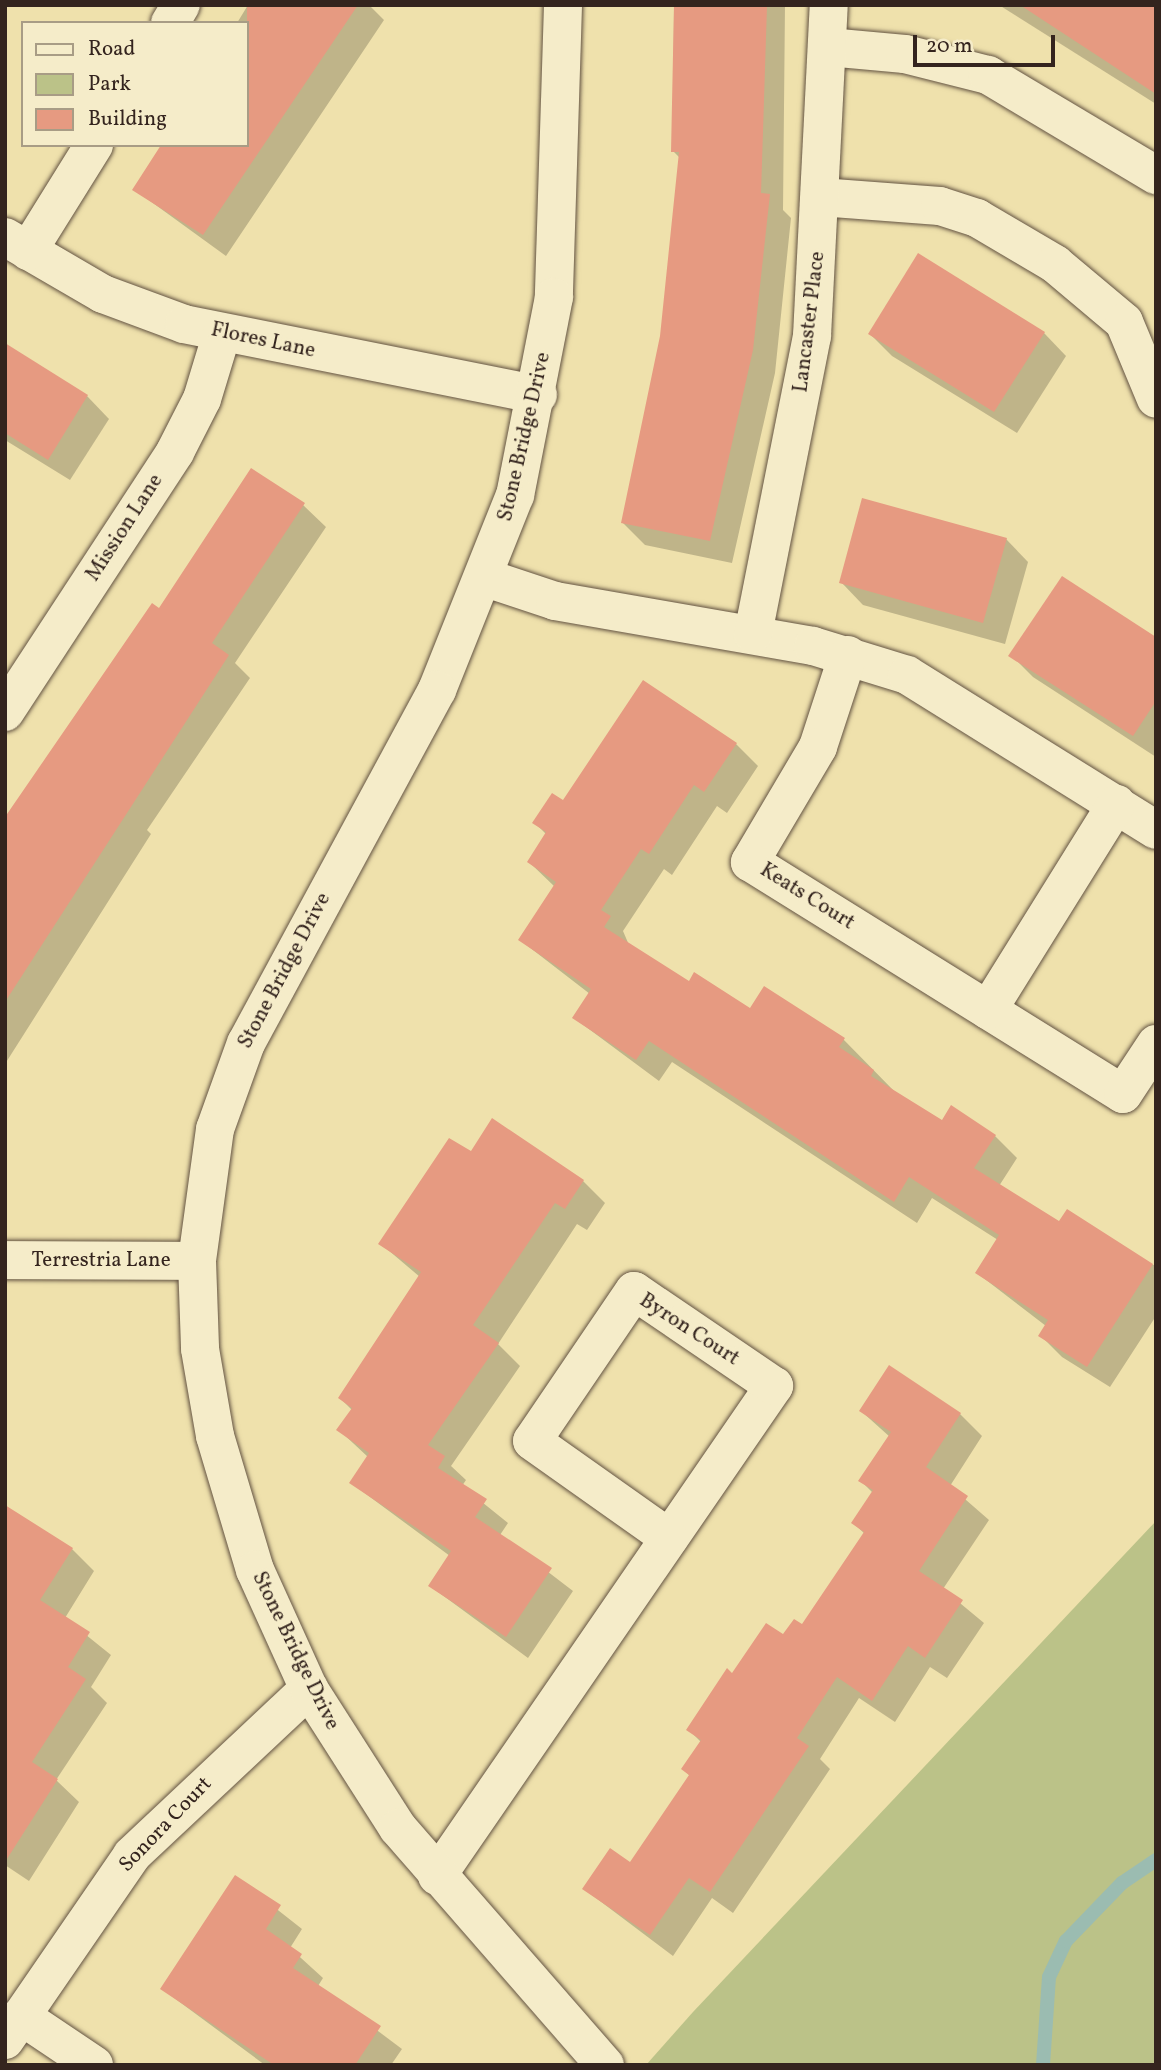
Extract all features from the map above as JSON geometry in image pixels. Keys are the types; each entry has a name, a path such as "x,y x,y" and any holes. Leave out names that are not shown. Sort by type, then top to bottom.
{"street":[{"path":"171,21 181,5"},
{"name":"Stone Bridge Drive","path":"563,5 559,229 538,395 514,495 486,578 415,734 288,957 246,1043 215,1129 197,1261 200,1349 215,1436 255,1570 309,1689 368,1786 437,1876 605,2065"},
{"name":"Lancaster Place","path":"753,634 812,336 829,5"},
{"path":"828,47 905,54 988,75 1156,175"},
{"path":"17,244 92,147"},
{"path":"820,197 940,206 977,218 1055,264 1124,323 1156,399"},
{"name":"Flores Lane","path":"17,244 103,294 222,333 538,395"},
{"name":"Mission Lane","path":"5,712 175,452 202,399 222,333"},
{"path":"486,578 555,601 753,634 848,655 959,702 1156,830"},
{"name":"Keats Court","path":"848,655 818,747 750,862 1123,1094 1156,1044"},
{"path":"988,1010 1116,804"},
{"name":"Terrestria Lane","path":"5,1260 197,1261"},
{"name":"Byron Court","path":"437,1876 774,1386 634,1292 532,1441 669,1538"},
{"name":"Sonora Court","path":"94,2065 13,2028 132,1855 309,1689"}],"green space":[{"path":"1156,1521 1156,2065 646,2065 693,2012"}],"building":[{"path":"247,5 358,5 203,235 132,190 160,147 248,147"},
{"path":"674,5 767,6 761,193 770,194 753,350 710,541 621,523 660,336 679,152 671,152"},
{"path":"1020,5 1156,5 1156,94"},
{"path":"918,253 1045,332 994,412 868,334"},
{"path":"5,343 88,395 48,460 5,433"},
{"path":"251,468 305,503 212,643 229,655 5,1002 5,817 152,603 159,608"},
{"path":"862,498 1007,538 983,623 839,583"},
{"path":"1062,576 1156,637 1156,701 1133,736 1008,656"},
{"path":"643,680 737,743 704,792 694,785 649,854 641,849 601,910 611,916 604,927 689,981 694,972 750,1008 764,986 845,1038 839,1047 874,1070 871,1076 942,1120 951,1105 996,1135 974,1168 1059,1221 1067,1209 1153,1264 1087,1367 1038,1336 1048,1320 975,1273 999,1235 909,1177 894,1202 649,1041 636,1060 572,1018 591,989 518,940 556,882 527,862 546,832 532,823 552,793 563,800"},
{"path":"492,1118 584,1180 565,1209 555,1203 473,1325 499,1343 428,1445 445,1456 438,1468 487,1499 475,1517 552,1568 506,1637 428,1586 451,1551 349,1483 369,1453 336,1430 352,1408 338,1398 421,1272 378,1244 449,1138 471,1151"},
{"path":"889,1365 961,1413 926,1467 968,1496 919,1571 963,1600 925,1658 908,1646 872,1701 837,1677 797,1738 809,1746 710,1892 689,1878 650,1935 582,1889 610,1848 630,1862 689,1775 681,1769 701,1740 686,1730 727,1668 732,1673 766,1623 783,1634 794,1619 802,1624 864,1532 851,1523 873,1490 858,1481 891,1432 859,1411"},
{"path":"5,1505 73,1548 40,1600 90,1632 68,1667 86,1679 32,1762 58,1779 5,1862"},
{"path":"235,1875 281,1905 266,1929 302,1954 293,1968 381,2026 355,2065 274,2065 160,1989"}],"waterway":[{"path":"1043,2065 1049,1977 1066,1941 1122,1883 1156,1860"}]}
